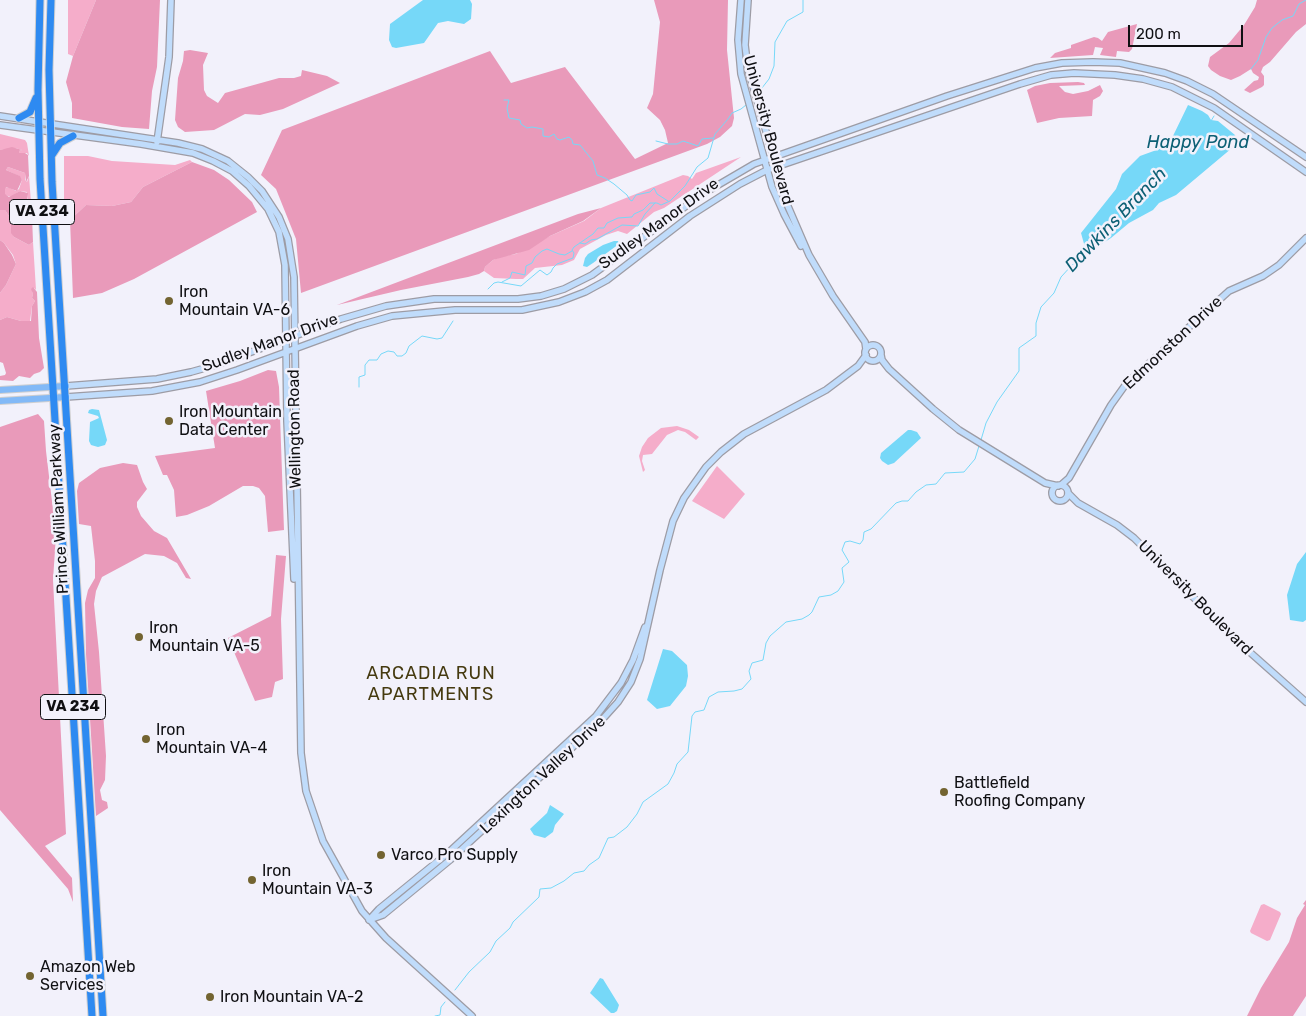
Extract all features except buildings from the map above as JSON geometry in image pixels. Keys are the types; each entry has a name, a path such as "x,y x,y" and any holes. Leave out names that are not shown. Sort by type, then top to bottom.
{"highway":[{"name":"Prince William Parkway","path":"40,0 38,90 40,179 92,1016"},
{"name":"Prince William Parkway","path":"51,0 51,158 104,1016"},
{"path":"18,118 27,115 32,109 38,90"},
{"path":"51,158 60,143 73,136"}],"main road":[{"path":"157,147 169,57 171,0"},
{"name":"University Boulevard","path":"741,0 738,40 741,74 746,96 767,170 784,214 800,244 809,255"},
{"name":"University Boulevard","path":"748,0 745,45 748,69 792,218 809,255 832,296 867,340 880,348 881,355"},
{"name":"Sudley Manor Drive","path":"0,390 143,381 173,376 216,366 363,312 400,304 453,298 518,299 541,296 564,289 607,265 701,195 764,160 947,96 1035,68 1062,63 1093,62 1141,67 1187,81 1227,102 1306,157"},
{"name":"Sudley Manor Drive","path":"0,401 152,391 186,386 222,376 357,326 399,315 455,310 522,310 540,307 572,297 607,280 690,216 740,184 767,170 1051,75 1094,73 1143,79 1172,87 1191,95 1230,118 1306,172"},
{"name":"Wellington Road","path":"0,116 157,139 193,146 220,156 248,177 268,198 284,228 291,252 294,277 298,653 301,762 307,798 316,826 329,854 369,920 386,938 472,1016"},
{"name":"Wellington Road","path":"0,125 193,153 224,166 249,186 268,209 279,232 284,254 290,512 298,653"},
{"name":"Edmonston Drive","path":"1059,486 1069,478 1111,405 1126,384 1229,291 1263,276 1280,265 1306,238"},
{"name":"University Boulevard","path":"856,328 865,344 866,352 873,360"},
{"path":"866,352 874,344"},
{"name":"Lexington Valley Drive","path":"858,366 866,352"},
{"path":"873,360 881,355 882,360 890,369 941,416 966,435 1045,483 1059,486 1068,492 1064,500 1058,501 1054,499 1052,492 1045,483"},
{"path":"873,360 890,369"},
{"name":"Lexington Valley Drive","path":"369,920 379,918 483,831 577,744 609,712 628,687 640,659 673,521 689,489 706,467 744,434 826,390 858,366 873,360"},
{"name":"Edmonston Drive","path":"1068,492 1069,478"},
{"path":"1052,492 1059,486"},
{"name":"University Boulevard","path":"1068,492 1078,503"},
{"name":"University Boulevard","path":"1064,500 1078,503 1117,525 1134,538 1235,639 1306,702"},
{"name":"Lexington Valley Drive","path":"369,920 379,909 478,826 596,716 618,688 633,660 650,614"},
{"path":"572,738 577,744"},
{"path":"478,826 483,831"}],"shaded area":[{"path":"68,0 96,0 73,56 68,54"},
{"path":"96,0 160,0 157,67 152,91 149,129 122,127 72,118 72,103 66,82 73,56"},
{"path":"654,0 728,0 727,50 734,118 732,126 720,137 707,144 301,293 296,239 276,189 261,175 282,130 490,51 511,83 565,67 635,159 668,143 660,120 647,108 653,94 660,22"},
{"path":"1257,0 1306,0 1306,24 1263,67 1261,72 1264,76 1264,85 1250,93 1244,90 1254,81 1258,80 1259,77 1251,69 1231,80 1220,76 1208,66 1210,57 1229,43 1244,25"},
{"path":"1137,24 1132,49 1129,52 1117,51 1116,57 1100,55 1103,48 1095,47 1093,55 1050,58 1055,53 1071,48 1071,45 1094,37 1102,41 1108,32"},
{"path":"184,51 208,53 203,65 204,90 207,96 218,103 225,93 279,78 301,76 302,70 327,76 340,83 283,109 260,115 245,114 214,130 185,132 178,127 175,120 178,78"},
{"path":"1078,82 1085,85 1059,86 1065,92 1073,94 1088,91 1100,85 1103,91 1100,96 1093,100 1092,116 1059,118 1037,123 1027,90 1050,83"},
{"path":"0,134 25,140 29,156 27,153 19,153 22,150 15,148 0,150"},
{"path":"12,147 22,150 19,153 28,155 29,176 26,182 25,173 8,167 6,170 20,176 22,180 17,191 6,187 5,194 9,197 20,191 28,193 26,207 32,216 33,242 29,245 14,237 11,233 11,219 5,210 0,210 0,150"},
{"path":"64,156 88,156 112,161 175,165 190,160 192,162 143,187 131,202 112,206 86,205 70,220 64,212"},
{"path":"741,157 664,208 654,212 627,234 618,231 606,235 580,249 574,260 562,265 535,268 523,279 494,278 484,271 485,267 493,260 516,254 584,221 601,208 683,175 692,179 696,173"},
{"path":"192,162 214,170 229,180 252,202 257,212 134,279 102,293 73,298 70,220 86,205 112,206 131,202 143,187"},
{"path":"8,167 25,173 25,180 27,182 29,176 32,216 26,207 28,204 27,192 20,191 11,197 5,195 5,187 16,191 19,189 22,180 19,176 6,170"},
{"path":"601,208 583,221 550,236 529,250 493,260 479,274 337,305 578,214"},
{"path":"0,210 5,210 11,219 11,230 14,237 29,245 33,242 36,290 34,288 32,291 32,298 35,301 32,306 30,321 21,321 7,317 0,320 0,293 16,264 13,255 0,240"},
{"path":"0,240 12,255 16,264 0,293"},
{"path":"33,287 37,292 39,338 44,368 30,378 19,376 13,381 0,380 0,376 6,373 3,363 0,362 0,320 7,317 21,321 31,321 32,306 35,301 32,298 31,289"},
{"path":"268,370 276,371 279,387 284,530 268,532 265,496 259,488 253,486 243,486 209,506 187,515 176,517 174,490 167,475 163,475 155,456 215,448 206,391"},
{"path":"38,414 44,421 56,535 53,580 66,834 45,846 72,878 73,902 68,889 0,810 0,427"},
{"path":"677,426 689,430 699,437 696,440 685,432 678,430 667,435 652,454 643,455 642,461 645,470 643,472 639,456 648,438 661,428"},
{"path":"123,463 137,465 147,489 137,502 141,516 154,531 167,538 191,579 186,578 177,563 164,556 145,554 102,577 96,591 94,604 106,756 105,780 100,790 102,800 107,802 108,808 96,816 86,654 85,603 88,590 95,578 95,561 91,526 79,524 77,491 79,483 100,468"},
{"path":"717,466 745,494 724,519 692,501"},
{"path":"276,555 286,556 281,619 283,679 275,682 272,697 255,701 228,638 271,616"},
{"path":"1306,900 1306,996 1293,1016 1247,1016 1261,988 1289,942 1297,918"},
{"path":"1264,904 1281,914 1270,940 1267,941 1250,931 1261,905"}],"water":[{"path":"423,0 470,0 472,4 471,19 464,24 448,21 438,23 424,43 392,47 389,40 390,24"},
{"name":"Happy Pond","path":"1188,105 1202,111 1211,120 1218,121 1235,135 1237,141 1232,148 1176,195 1159,203 1153,210 1129,223 1094,249 1086,251 1081,233 1116,189 1122,174 1140,156 1162,148 1172,138"},
{"path":"614,241 618,241 619,244 587,267 583,266 588,254"},
{"path":"92,409 99,410 107,440 105,445 98,447 91,445 89,441 90,422 99,418 88,413"},
{"path":"908,430 917,432 921,438 894,463 888,465 882,461 880,458 881,453"},
{"path":"1306,552 1306,620 1303,622 1290,620 1287,595 1297,564"},
{"path":"663,649 672,651 687,665 688,676 686,686 670,706 657,709 647,700"},
{"path":"550,805 564,814 555,825 553,832 545,838 534,835 530,829 547,813"},
{"path":"600,978 603,979 619,1005 614,1013 611,1013 590,993"}],"waterway":[{"path":"758,93 769,79 774,66 775,42 787,21 803,12 803,0"},
{"name":"Dawkins Branch","path":"1251,69 1258,60 1266,37 1272,28 1282,20 1293,16 1299,4 1306,0"},
{"path":"504,100 509,100 507,108 509,118 520,120 521,124 527,128 543,129 543,136 549,137 554,134 560,140 569,137 573,144 580,145 593,161 597,175 614,184 630,200 632,201 636,195 650,192 654,188 657,194 668,201"},
{"path":"488,289 498,282 521,286 540,270 547,275 557,264 573,258 574,253 572,250 574,247 593,234 598,228 604,228 607,223 618,218 632,217 650,203 661,205 670,201 685,186 697,167 708,158 715,134 732,113 746,105"},
{"name":"Dawkins Branch","path":"1211,121 1214,116"},
{"path":"656,141 668,144 677,144 683,141 698,146 702,139 713,138"},
{"path":"580,243 585,244 597,239 622,225 638,226 645,214 655,203"},
{"path":"502,282 510,278 512,272 525,275 526,266 532,263 535,257 542,251 547,249 565,255 572,251"},
{"name":"Dawkins Branch","path":"981,440 986,423 997,402 1019,371 1019,348 1036,336 1036,323 1041,307 1054,293 1061,277 1072,265 1080,260 1085,251"},
{"path":"359,387 359,377 365,375 365,365 369,360 377,360 381,354 388,351 394,352 397,356 402,356 406,353 409,346 422,336 442,338 453,321"},
{"name":"Dawkins Branch","path":"455,990 469,972 490,952 496,941 510,928 513,922 539,897 540,889 551,888 574,873 584,871 599,858 608,838 614,837 627,827 643,802 668,784 677,764 688,752 692,716 695,712 704,710 709,697 718,692 742,689 751,679 749,671 752,663 763,660 766,643 770,636 786,622 802,619 809,615 819,597 831,595 838,591 844,582 842,568 849,562 842,550 845,542 850,541 860,544 863,540 864,532 871,529 896,503 908,501 926,485 936,484 945,473 964,472 975,459 979,446"},
{"name":"Dawkins Branch","path":"435,1016 440,1015 441,1007 445,1002"}],"place":[{"name":"Iron Mountain VA-6","path":"169,301"},
{"name":"Iron Mountain Data Center","path":"169,421"},
{"name":"Iron Mountain VA-5","path":"139,637"},
{"name":"Iron Mountain VA-4","path":"146,739"},
{"name":"Battlefield Roofing Company","path":"944,792"},
{"name":"Varco Pro Supply","path":"381,855"},
{"name":"Iron Mountain VA-3","path":"252,880"},
{"name":"Amazon Web Services","path":"30,976"},
{"name":"Iron Mountain VA-2","path":"210,997"}],"district":[{"name":"ARCADIA RUN APARTMENTS","path":"431,684"}]}
